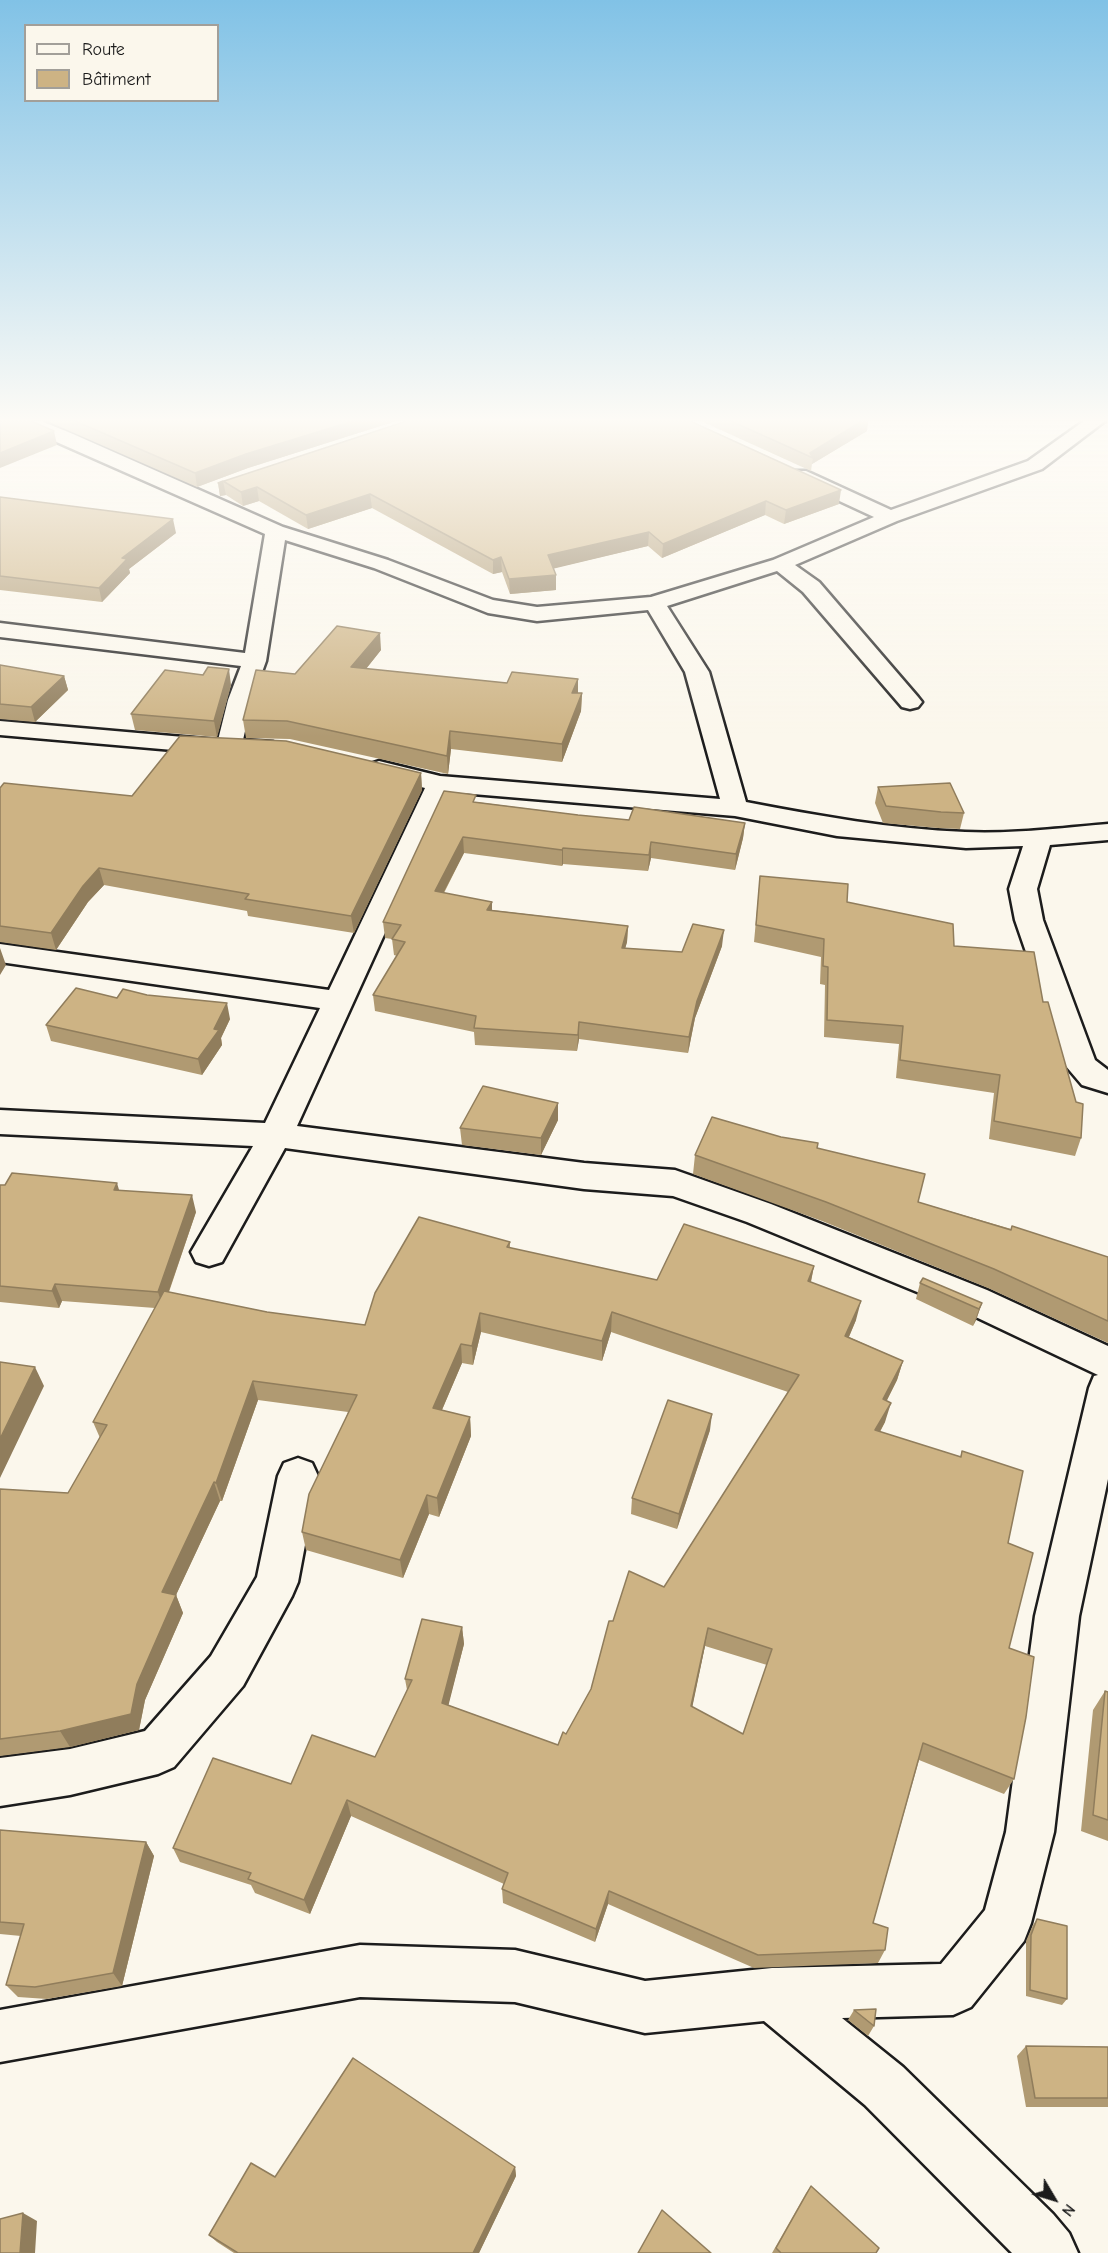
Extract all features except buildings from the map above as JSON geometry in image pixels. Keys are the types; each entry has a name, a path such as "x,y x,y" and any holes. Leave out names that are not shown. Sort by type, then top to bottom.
{"street":[{"path":"265,526 381,564 488,606 537,614 654,603 780,564 869,526"},
{"path":"229,747 240,700 255,661 276,531"},
{"path":"780,564 811,587 910,702"},
{"path":"654,603 697,672 735,808"},
{"path":"0,630 255,661"},
{"path":"0,728 229,747 289,748"},
{"path":"358,764 440,784 735,808 837,828 966,840 1039,838 1108,832"},
{"path":"209,1252 276,1135 440,784"},
{"path":"1039,838 1023,890 1029,920 1081,1065 1093,1077 1108,1082"},
{"path":"0,953 338,1000"},
{"path":"0,1122 276,1135 584,1176 675,1184 759,1213 974,1300 1108,1363"},
{"path":"0,2036 360,1971 515,1976 645,2007 772,1994 952,1989 1006,1923 1030,1832 1057,1616 1108,1388"},
{"path":"0,1782 70,1772 158,1751 227,1671 277,1581 298,1476"},
{"path":"772,1994 884,2086 1033,2234 1049,2253"}]}
